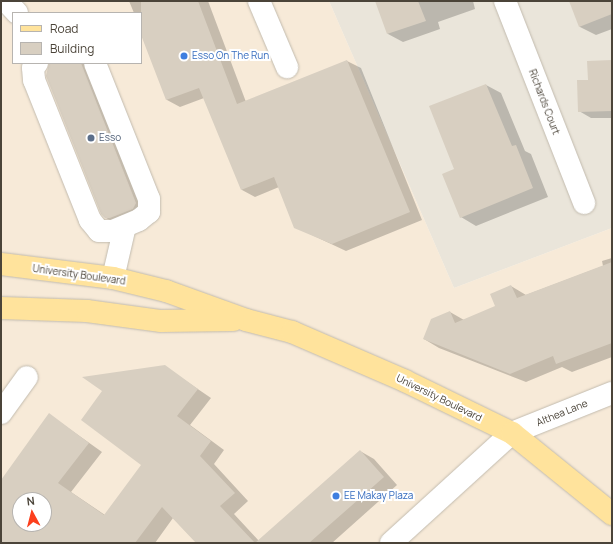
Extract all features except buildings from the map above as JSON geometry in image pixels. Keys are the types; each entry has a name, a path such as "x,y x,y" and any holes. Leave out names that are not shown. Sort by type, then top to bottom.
{"main road":[{"name":"University Boulevard","path":"1,264 114,278 166,291 246,320 299,335 405,381 512,433 612,514"},
{"name":"University Boulevard","path":"1,308 87,311 161,321 246,320"}],"street":[{"path":"6,1 16,12"},
{"path":"259,1 287,67"},
{"name":"Richards Court","path":"505,1 584,203"},
{"path":"36,64 33,68 34,80 90,220 99,231 113,230 139,220 148,212 149,199 95,64"},
{"path":"114,278 125,226"},
{"path":"4,404 27,377"},
{"name":"Althea Lane","path":"512,433 612,393"},
{"path":"392,543 512,433"}],"shaded area":[{"path":"27,1 329,1 454,288 612,228 612,543 1,543 1,18"},
{"path":"329,1 612,1 612,228 454,288"}],"place":[{"name":"Esso On The Run","path":"184,56"},
{"name":"Esso","path":"91,138"},
{"name":"EE Makay Plaza","path":"336,496"}]}
